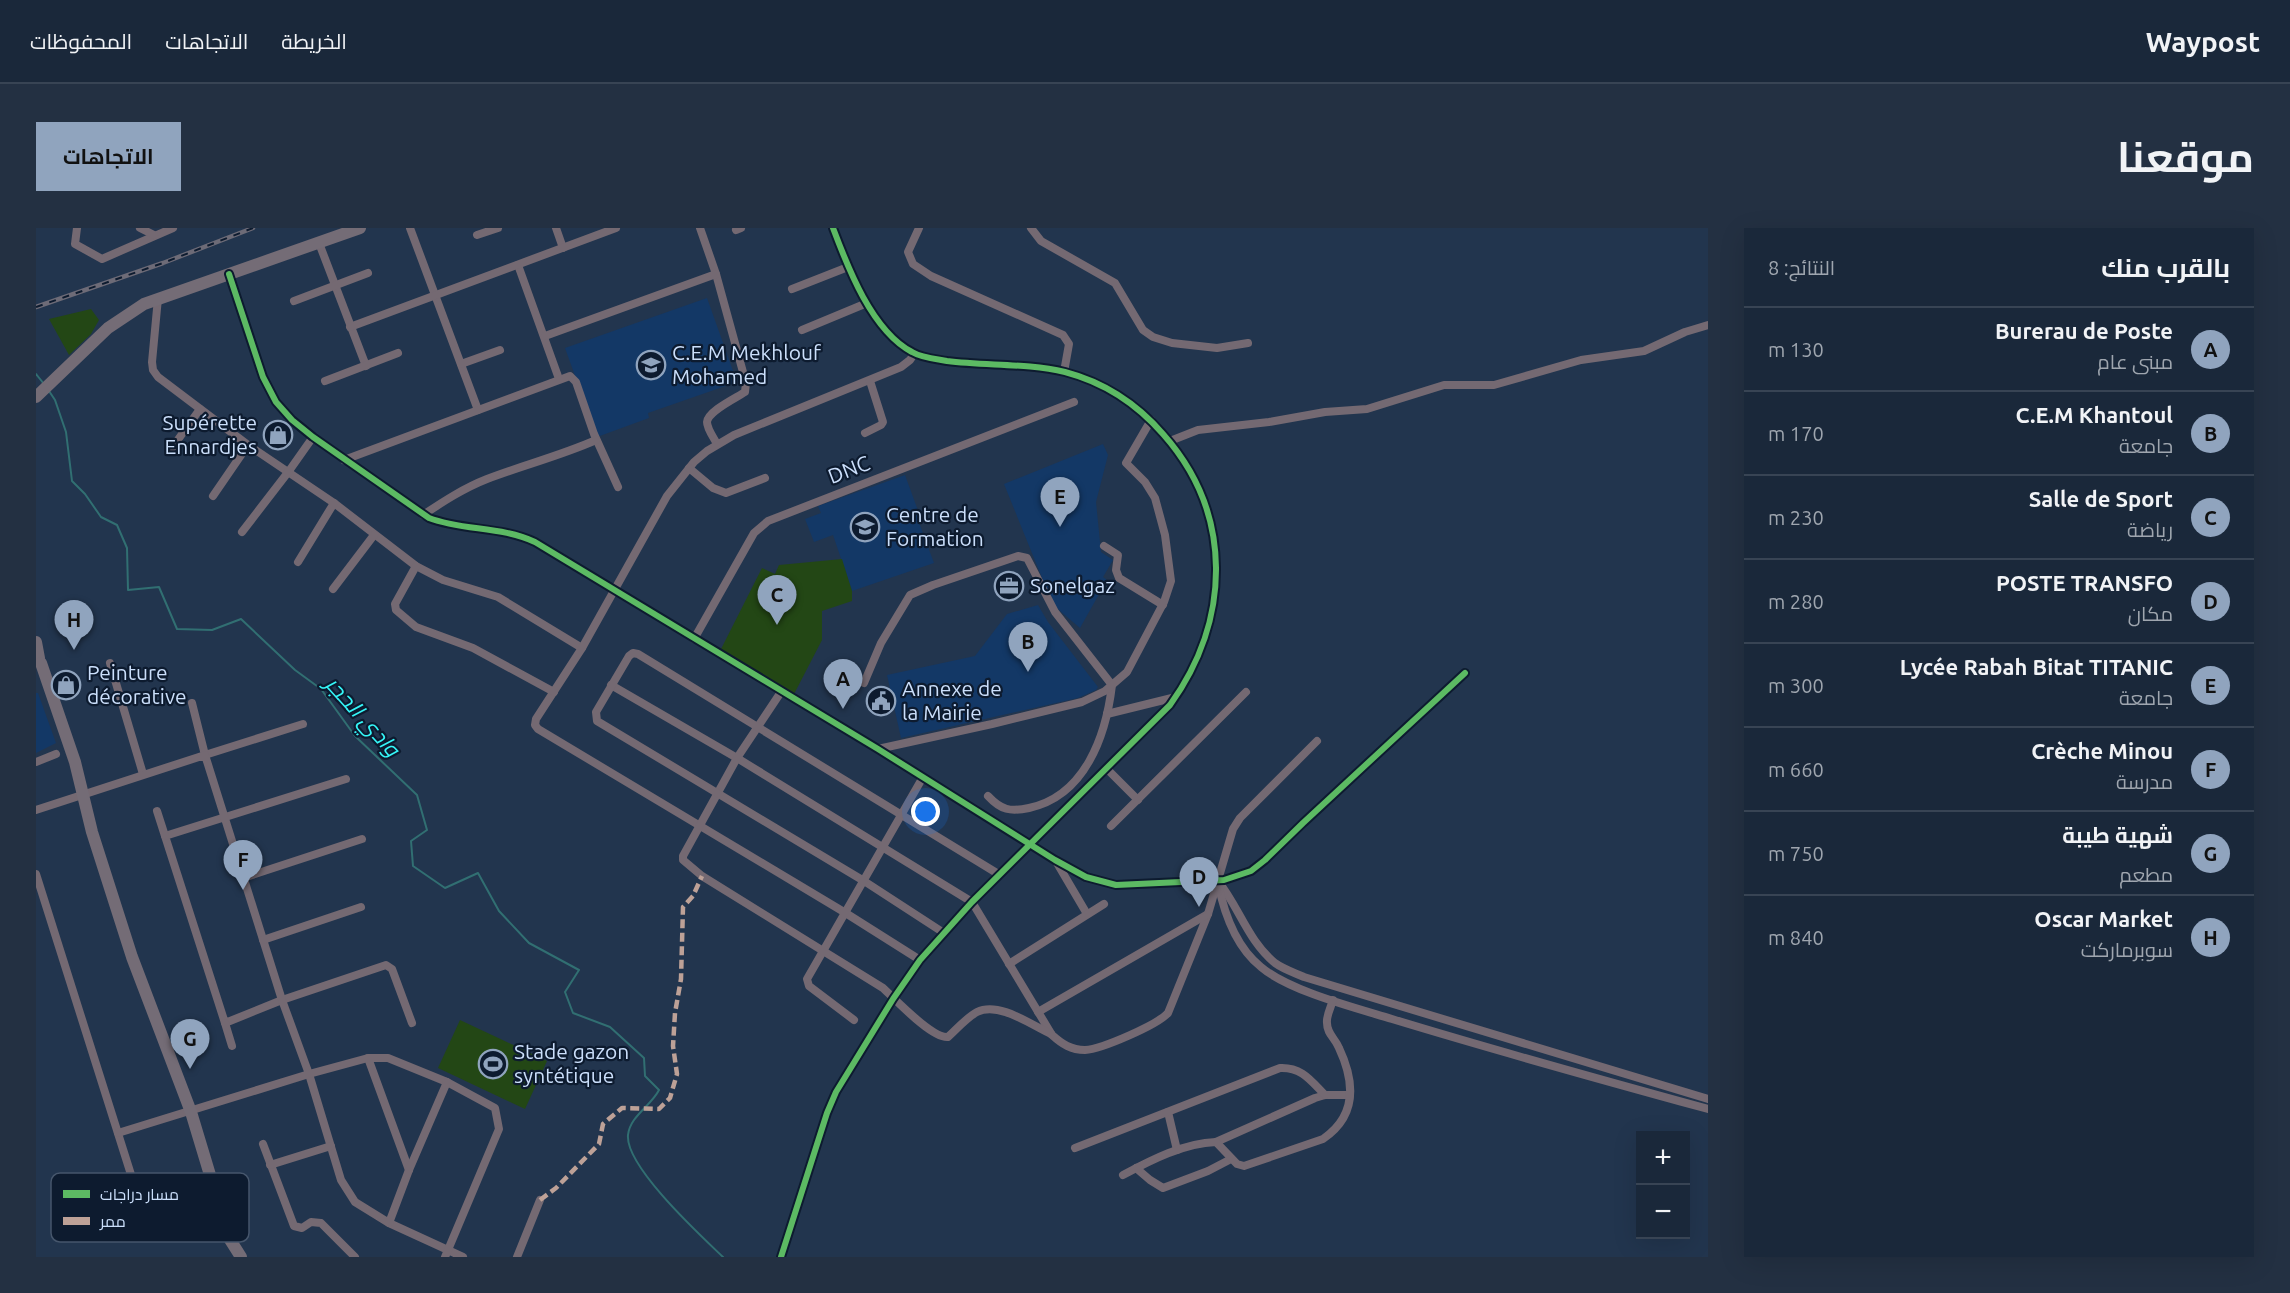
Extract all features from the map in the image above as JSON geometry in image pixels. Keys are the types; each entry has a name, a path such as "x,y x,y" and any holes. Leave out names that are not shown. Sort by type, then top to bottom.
{"main road":[{"path":"36,396 108,328 137,307 360,228"},
{"path":"36,642 38,664 50,690 75,762 92,832 132,957 191,1112 209,1173"},
{"path":"232,1242 241,1257"}],"street":[{"path":"77,228 75,244 102,259 173,228"},
{"path":"140,228 154,235"},
{"path":"410,228 478,410"},
{"path":"477,235 498,228"},
{"path":"556,228 563,248"},
{"path":"350,327 616,228"},
{"path":"700,228 716,274 746,383 743,393 716,410 708,418 707,423 717,444"},
{"path":"781,1257 826,1113 836,1092 893,999 920,960 972,902 1107,769 1176,697 1197,662 1206,639 1215,595 1216,576 1213,532 1206,505 1186,463 1151,420 1110,390 1064,372 961,363 914,354 899,343 867,303 848,267 833,228"},
{"path":"919,228 908,252 913,264 931,276 1063,335 1069,344 1064,372"},
{"path":"1031,228 1041,241 1115,283 1143,330 1153,337 1216,348 1248,343"},
{"path":"319,243 366,366"},
{"path":"518,265 559,379"},
{"path":"792,289 848,267"},
{"path":"294,301 368,273"},
{"path":"229,274 263,378 271,395 287,415 344,460 423,515 444,523 524,537 878,749 1086,877 1116,885 1217,880 1236,878 1251,871 1465,673"},
{"path":"544,336 716,274"},
{"path":"158,298 153,370 158,377 248,445 334,503 416,566 443,580 498,597 582,648"},
{"path":"802,330 867,303"},
{"path":"1170,441 1198,430 1269,422 1324,412 1367,409 1439,386 1494,385 1574,362 1644,351 1685,332 1708,325"},
{"path":"461,364 500,350"},
{"path":"325,381 398,353"},
{"path":"914,354 906,364 870,381 734,435 717,444 689,468 667,496 582,648 536,719 537,728 920,960"},
{"path":"344,460 570,376 574,379 596,440 618,487"},
{"path":"865,433 882,424 883,420 870,381"},
{"name":"DNC","path":"694,639 754,532 768,521 1074,402"},
{"path":"172,448 200,409"},
{"path":"878,749 1074,705 1092,698 1127,672 1163,605 1169,591 1171,574 1153,493 1126,461 1151,420"},
{"path":"242,532 313,437"},
{"path":"423,515 453,495 487,479 562,455 596,440"},
{"path":"213,496 248,445"},
{"path":"689,468 713,488 726,493 765,478"},
{"path":"298,562 334,503"},
{"path":"333,589 375,535"},
{"path":"1104,546 1118,555 1116,570 1119,578 1163,605"},
{"path":"864,683 881,642 903,604 912,594 1022,555 1030,561 1055,612 1112,685 1107,714 1095,751 1086,767 1059,796 1042,805 1013,811 1002,809 988,796"},
{"path":"416,566 396,600 396,609 402,616 416,627 473,648 554,692"},
{"path":"944,933 864,881 597,721 596,712 629,656 636,653 1000,875"},
{"path":"110,663 143,774"},
{"path":"611,685 737,758 972,902 1052,1035"},
{"path":"781,692 717,792 683,856 685,862 702,876 883,988 903,1009 944,1037 950,1035 977,1012 990,1009 1008,1013 1052,1035 1067,1047 1086,1050 1097,1048 1162,1019 1173,1003 1208,914 1230,834 1236,824 1317,741"},
{"path":"1112,826 1245,692"},
{"path":"1107,714 1176,697"},
{"path":"192,703 223,817 282,1000 309,1074 341,1180 355,1202 446,1253 463,1257"},
{"path":"36,810 303,724"},
{"path":"36,762 56,754"},
{"path":"1107,769 1138,800"},
{"path":"854,1020 807,983 823,949 923,777"},
{"path":"165,836 346,779"},
{"path":"158,811 232,1046"},
{"path":"243,878 362,839"},
{"path":"1055,860 1087,914"},
{"path":"36,874 131,1173"},
{"path":"1217,880 1224,914 1246,951 1261,968 1281,980 1333,1000 1511,1055 1708,1109"},
{"path":"1217,880 1226,891 1255,942 1276,964 1304,978 1708,1099"},
{"path":"1009,964 1104,903"},
{"path":"263,940 361,907"},
{"path":"1038,1012 1208,914"},
{"path":"225,1023 282,1000 386,965 392,969 412,1023"},
{"path":"1216,1142 1237,1164 1251,1166 1323,1139 1343,1122 1348,1113 1350,1084 1338,1045 1328,1033 1326,1023 1333,1000"},
{"path":"1511,1055 1517,1040"},
{"path":"118,1133 309,1074 368,1058 388,1058 447,1082 495,1108 499,1129 446,1253"},
{"path":"368,1058 409,1170"},
{"path":"1075,1148 1280,1068 1291,1067 1300,1070 1325,1095"},
{"path":"389,1223 447,1082"},
{"path":"1123,1175 1177,1150 1201,1143 1216,1142 1325,1095 1350,1095"},
{"path":"1168,1112 1177,1150"},
{"path":"263,1144 294,1226 302,1228 311,1222 321,1223 355,1257"},
{"path":"270,1165 331,1146"},
{"path":"1136,1168 1163,1188 1208,1171 1231,1159"},
{"path":"517,1257 540,1200"}],"shaded area":[{"name":"C.E.M Mekhlouf Mohamed","path":"707,298 737,382 648,413 649,418 597,437 565,348"},
{"path":"1103,444 1108,455 1096,502 1101,552 1113,560 1103,577 1107,580 1080,628 1053,605 1004,484"},
{"name":"Centre de Formation","path":"905,475 934,563 852,591 833,535 814,542 805,519 821,513 818,506"},
{"path":"1038,605 1048,622 1098,687 1096,690 1078,698 901,738 887,675 975,656 1007,614"},
{"path":"36,693 38,693 56,743 36,753"}],"green space":[{"path":"91,309 99,320 91,334 69,355 49,319"},
{"path":"842,559 852,591 852,601 822,611 822,640 792,698 719,653 762,568 775,574 779,565"},
{"name":"Stade gazon syntétique","path":"460,1020 547,1061 525,1109 438,1068"}],"waterway":[{"name":"وادي الحجر","path":"36,374 44,384"},
{"name":"وادي الحجر","path":"49,391 55,400 66,432 72,481 85,494 101,517 117,525 127,548 128,590 159,587 177,629 212,630 241,619 295,670 321,689 355,736 417,795 427,830 411,841 413,866 445,888 478,873 499,911 529,943 579,970 565,992 573,1013 610,1027 644,1058 645,1076 659,1090 633,1122 628,1135 630,1148 638,1164 666,1199 723,1257"}],"railway":[{"path":"36,307 163,263 253,228"}],"marked path":[{"path":"540,1200 556,1188 599,1144 603,1124 622,1108 659,1109 670,1098 677,1074 673,1046 675,1013 681,979 683,907 693,896 702,876"}],"cycle path":[{"path":"781,1257 827,1113 836,1092 893,999 920,960 972,902 1170,705 1190,672 1205,638 1213,603 1216,568 1212,532 1203,498 1186,465 1163,434 1142,413 1106,388 1065,372 1036,367 962,363 925,357 912,352 898,342 873,314 854,279 833,228"},
{"path":"229,274 263,377 276,402 292,420 313,437 429,518 455,525 509,533 535,542 1086,877 1116,885 1224,880 1251,871 1465,673"}],"place":[{"name":"C.E.M Mekhlouf Mohamed","path":"651,365"},
{"name":"Supérette Ennardjes","path":"278,435"},
{"name":"Centre de Formation","path":"865,527"},
{"name":"Lycée Rabah Bitat TITANIC","path":"1060,527"},
{"name":"Sonelgaz","path":"1009,586"},
{"name":"Salle de Sport","path":"777,625"},
{"name":"Oscar Market","path":"74,650"},
{"name":"C.E.M Khantoul","path":"1028,672"},
{"name":"Peinture décorative","path":"66,685"},
{"name":"Annexe de la Mairie","path":"881,701"},
{"name":"Burerau de Poste","path":"843,709"},
{"name":"Crèche Minou","path":"243,890"},
{"name":"POSTE TRANSFO","path":"1199,907"},
{"name":"Stade gazon syntétique","path":"493,1064"},
{"name":"شهية طيبة","path":"190,1069"}]}
